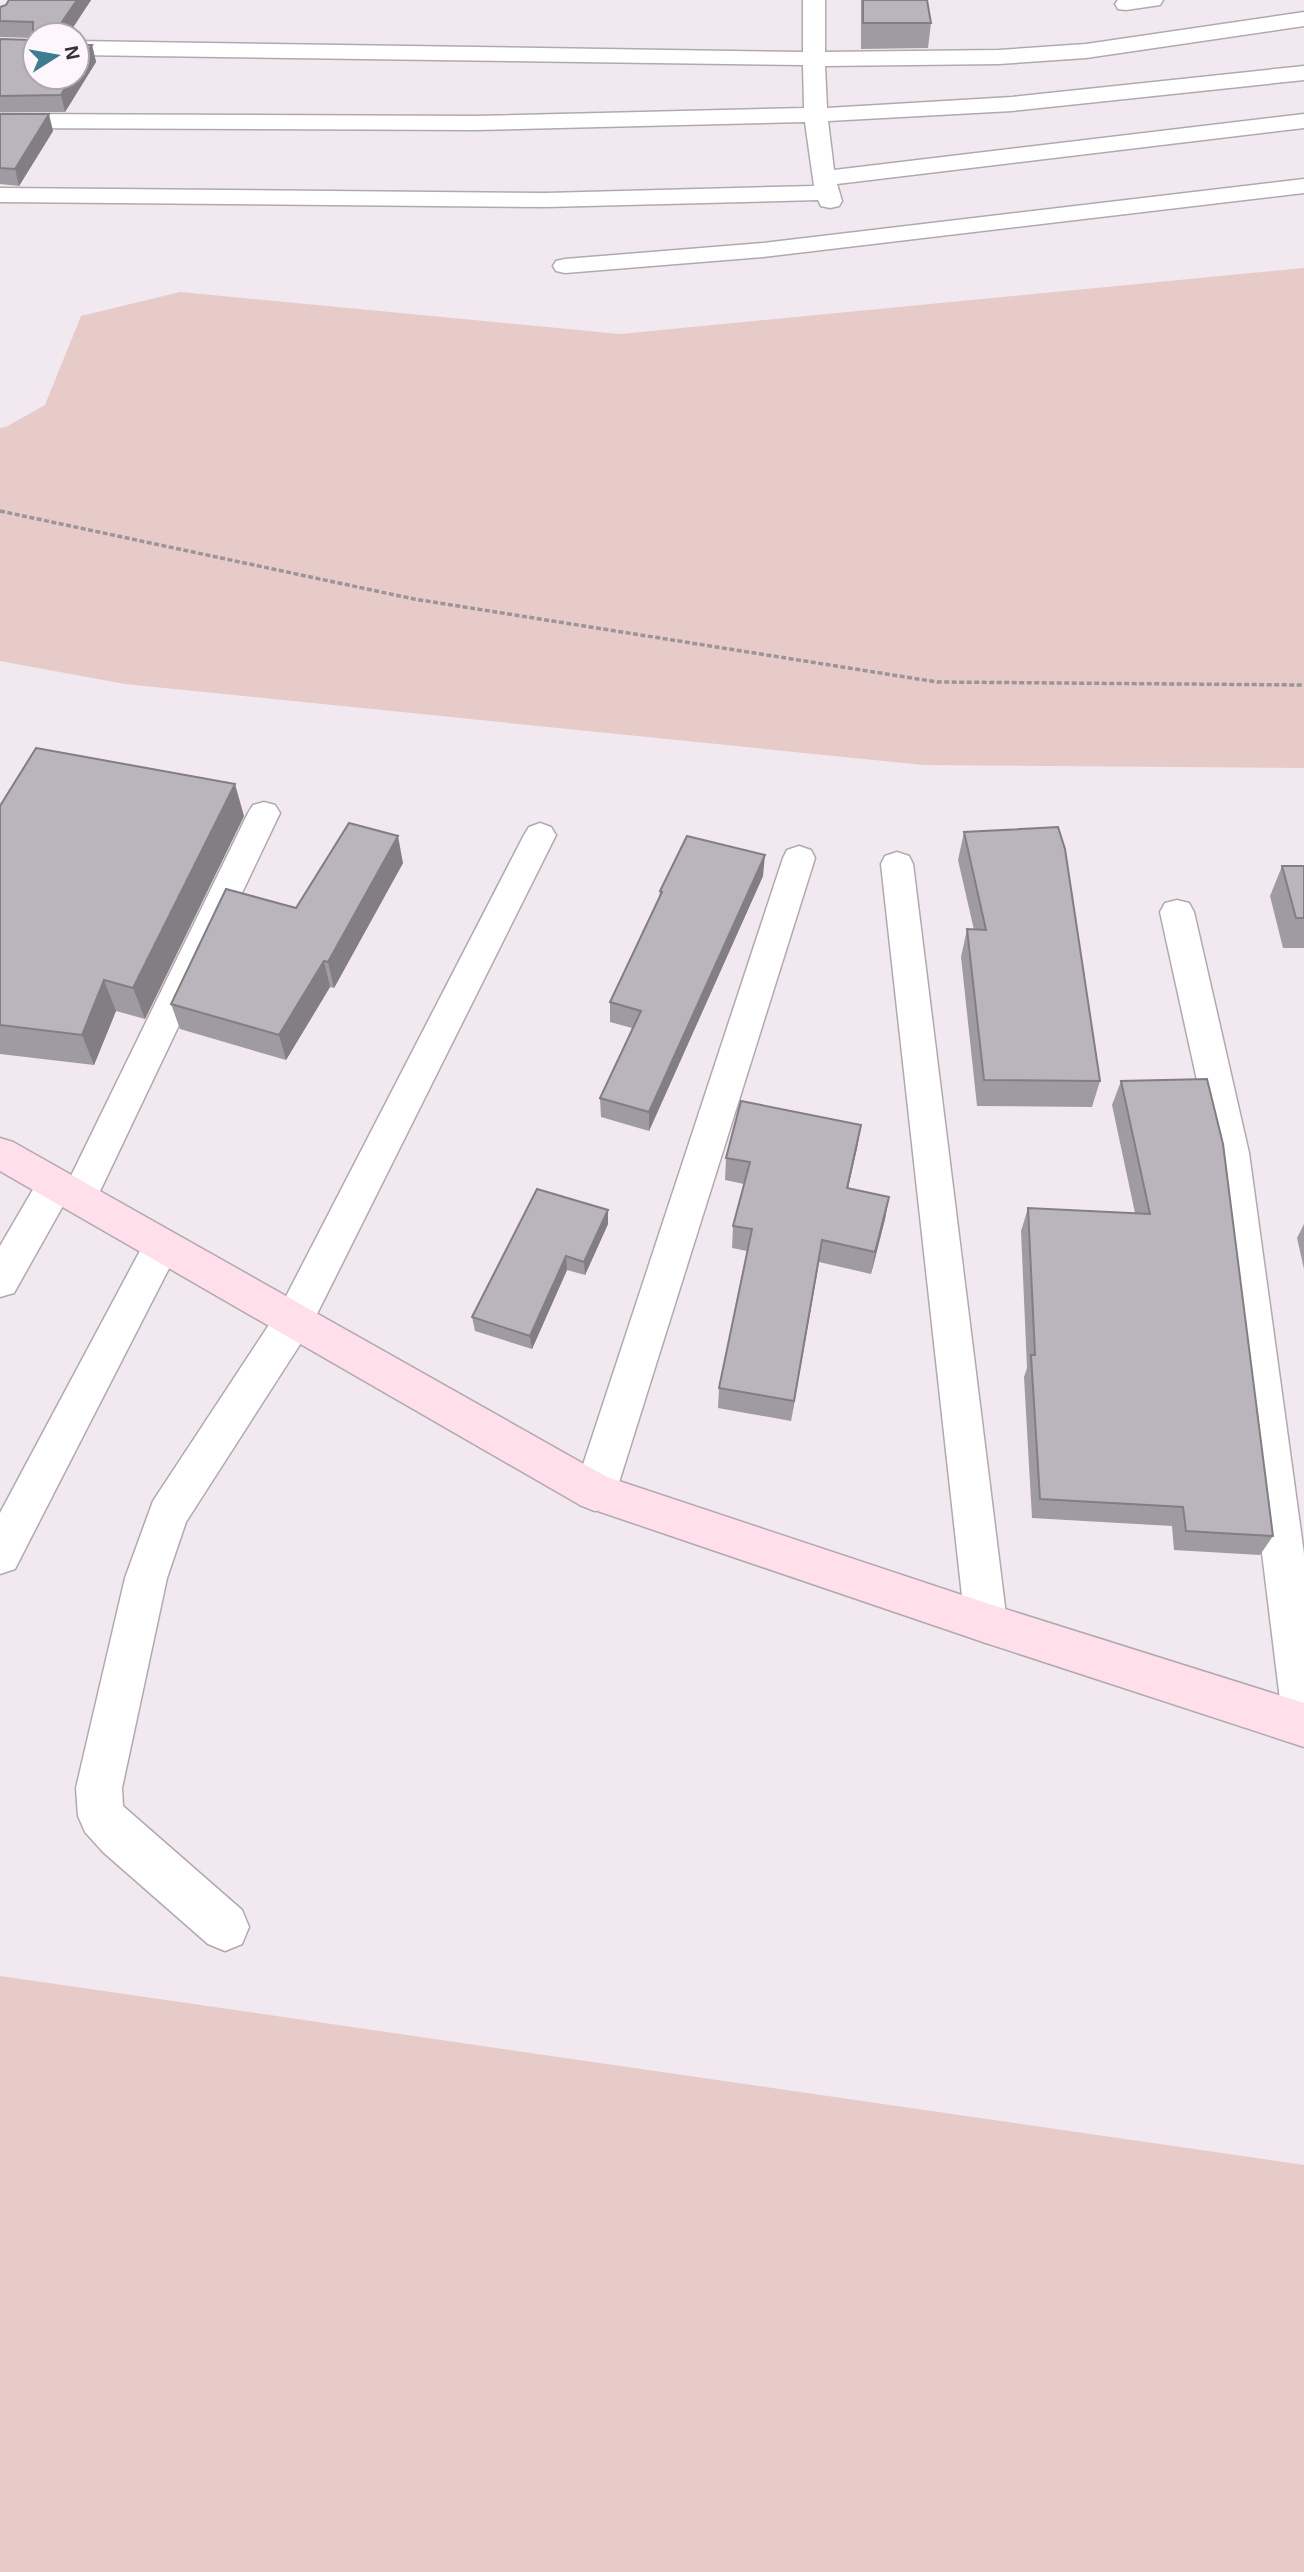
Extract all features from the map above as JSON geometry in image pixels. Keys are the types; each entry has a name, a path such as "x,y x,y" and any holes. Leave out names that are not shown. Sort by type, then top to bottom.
{"street":[{"path":"814,0 813,57 817,115 826,185 843,240"},
{"path":"1126,4 1152,0"},
{"path":"91,47 911,60 1074,52 1304,19"},
{"path":"0,121 475,122 817,115 1013,104 1304,73"},
{"path":"0,195 573,200 826,185 1304,121"},
{"path":"565,266 763,250 1304,186"},
{"path":"0,1281 67,1191 264,813"},
{"path":"225,1927 119,1836 101,1815 99,1788 146,1578 168,1514 293,1320 540,835"},
{"path":"595,1492 799,858"},
{"path":"897,864 986,1623"},
{"path":"1177,912 1231,1153 1304,1716"},
{"path":"0,1153 595,1492 986,1623 1304,1725"},
{"path":"0,1555 162,1245"}],"path":[{"path":"0,511 414,599 937,682 1304,685"}],"shaded area":[{"path":"1304,268 1304,768 923,765 125,684 0,661 0,428 45,405 81,316 180,292 620,334"},
{"path":"0,1976 1304,2165 1304,2572 0,2572"}],"building":[{"path":"9,0 77,0 63,21 0,21 0,7 6,5"},
{"path":"863,0 927,0 931,23 863,23"},
{"path":"0,39 21,40 21,91 63,91 61,95 0,96"},
{"path":"0,114 49,114 15,169 0,168"},
{"path":"36,748 235,784 133,988 104,980 82,1035 0,1025 0,806"},
{"path":"349,823 398,836 328,962 324,961 279,1035 171,1004 226,889 296,908"},
{"path":"1058,827 1065,849 1100,1081 984,1080 967,929 986,930 964,832"},
{"path":"687,836 765,855 649,1112 600,1098 641,1011 610,1002"},
{"path":"1282,866 1304,866 1304,918 1296,918"},
{"path":"1207,1079 1223,1144 1273,1536 1186,1531 1183,1507 1040,1499 1031,1355 1035,1355 1028,1208 1150,1214 1121,1081"},
{"path":"741,1101 861,1125 847,1188 889,1197 875,1252 822,1240 794,1401 719,1388 752,1229 733,1226 750,1162 726,1158"},
{"path":"537,1189 608,1210 584,1262 566,1256 530,1336 472,1317"}]}
